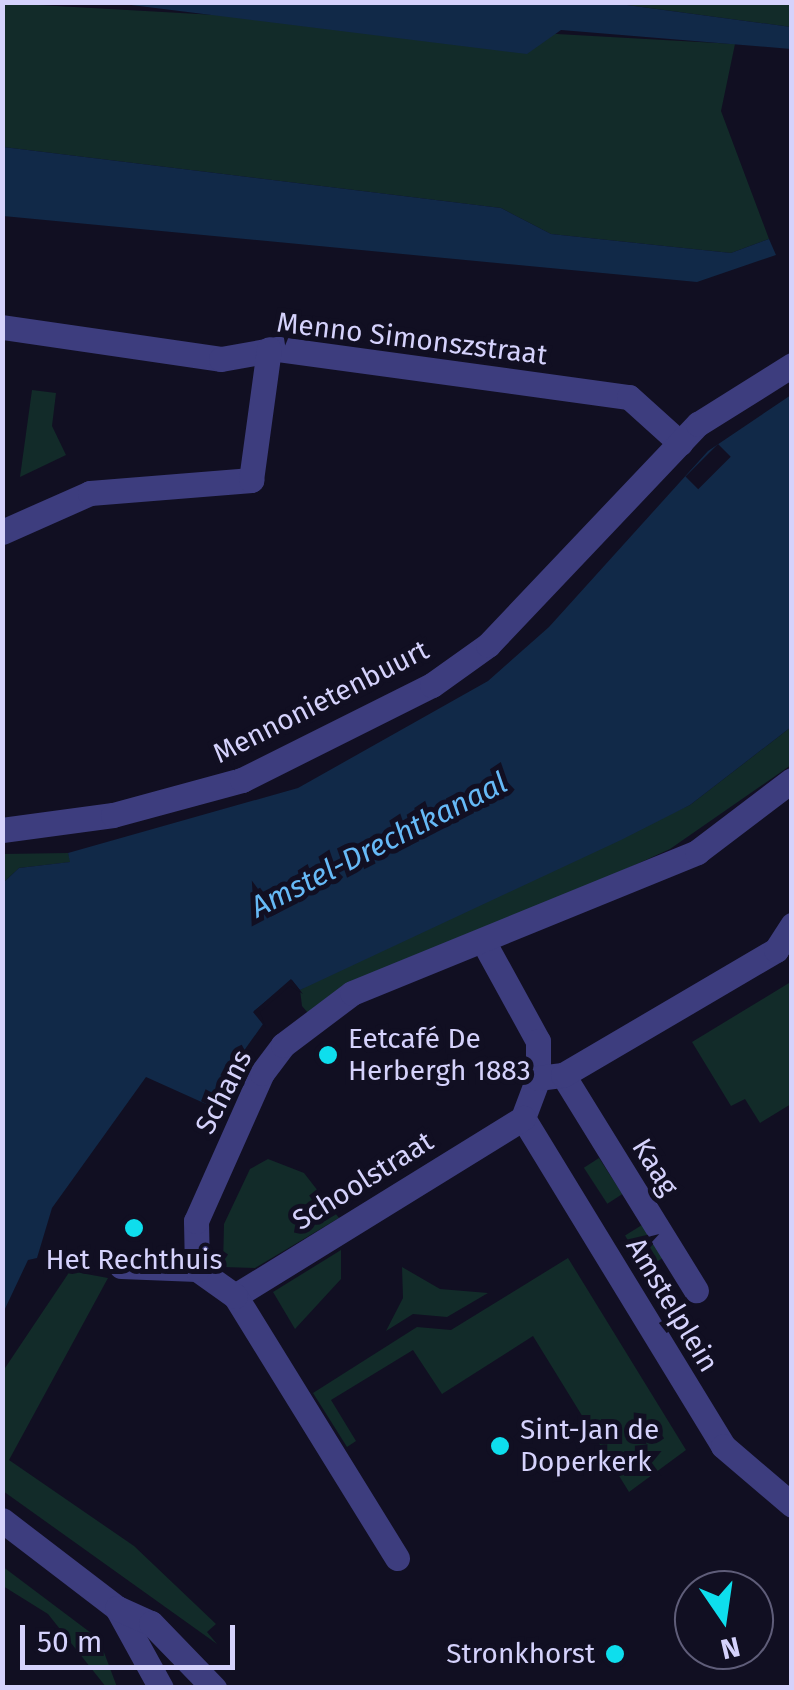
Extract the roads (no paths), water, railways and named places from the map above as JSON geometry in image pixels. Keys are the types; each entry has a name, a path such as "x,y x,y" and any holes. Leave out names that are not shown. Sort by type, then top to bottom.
{"street":[{"name":"Menno Simonszstraat","path":"2,327 221,359 269,349 628,397 680,442"},
{"path":"2,532 88,493 250,480 269,349"},
{"name":"Mennonietenbuurt","path":"2,830 113,815 242,780 432,685 488,645 680,442 748,386 792,366"},
{"name":"Schans","path":"197,1268 196,1221 262,1073 319,1014 387,976 697,852 792,780"},
{"path":"523,1118 551,1077 776,950 792,925"},
{"path":"482,940 538,1041 551,1077"},
{"name":"Kaag","path":"551,1077 696,1290"},
{"name":"Schoolstraat","path":"235,1296 523,1118"},
{"name":"Amstelplein","path":"523,1118 723,1446 792,1505"},
{"path":"121,1266 197,1268 235,1296 397,1558"},
{"path":"2,1520 117,1608 150,1623 214,1688"},
{"path":"117,1608 161,1688"}],"water":[{"path":"115,3 612,3 791,27 791,49 561,30 527,54"},
{"path":"3,147 501,208 551,234 731,253 769,239 776,255 697,282 3,216"},
{"name":"Amstel-Drechtkanaal","path":"791,395 791,727 690,805 621,840 300,990 292,980 254,1011 263,1024 206,1104 146,1077 52,1208 37,1258 28,1260 3,1313 3,883 19,868 70,862 68,853 298,788 488,681 549,627 708,451"}],"place":[{"name":"Eetcafé De Herbergh 1883","path":"328,1055"},
{"name":"Het Rechthuis","path":"134,1228"},
{"name":"Sint-Jan de Doperkerk","path":"500,1446"},
{"name":"Stronkhorst","path":"615,1654"}]}
